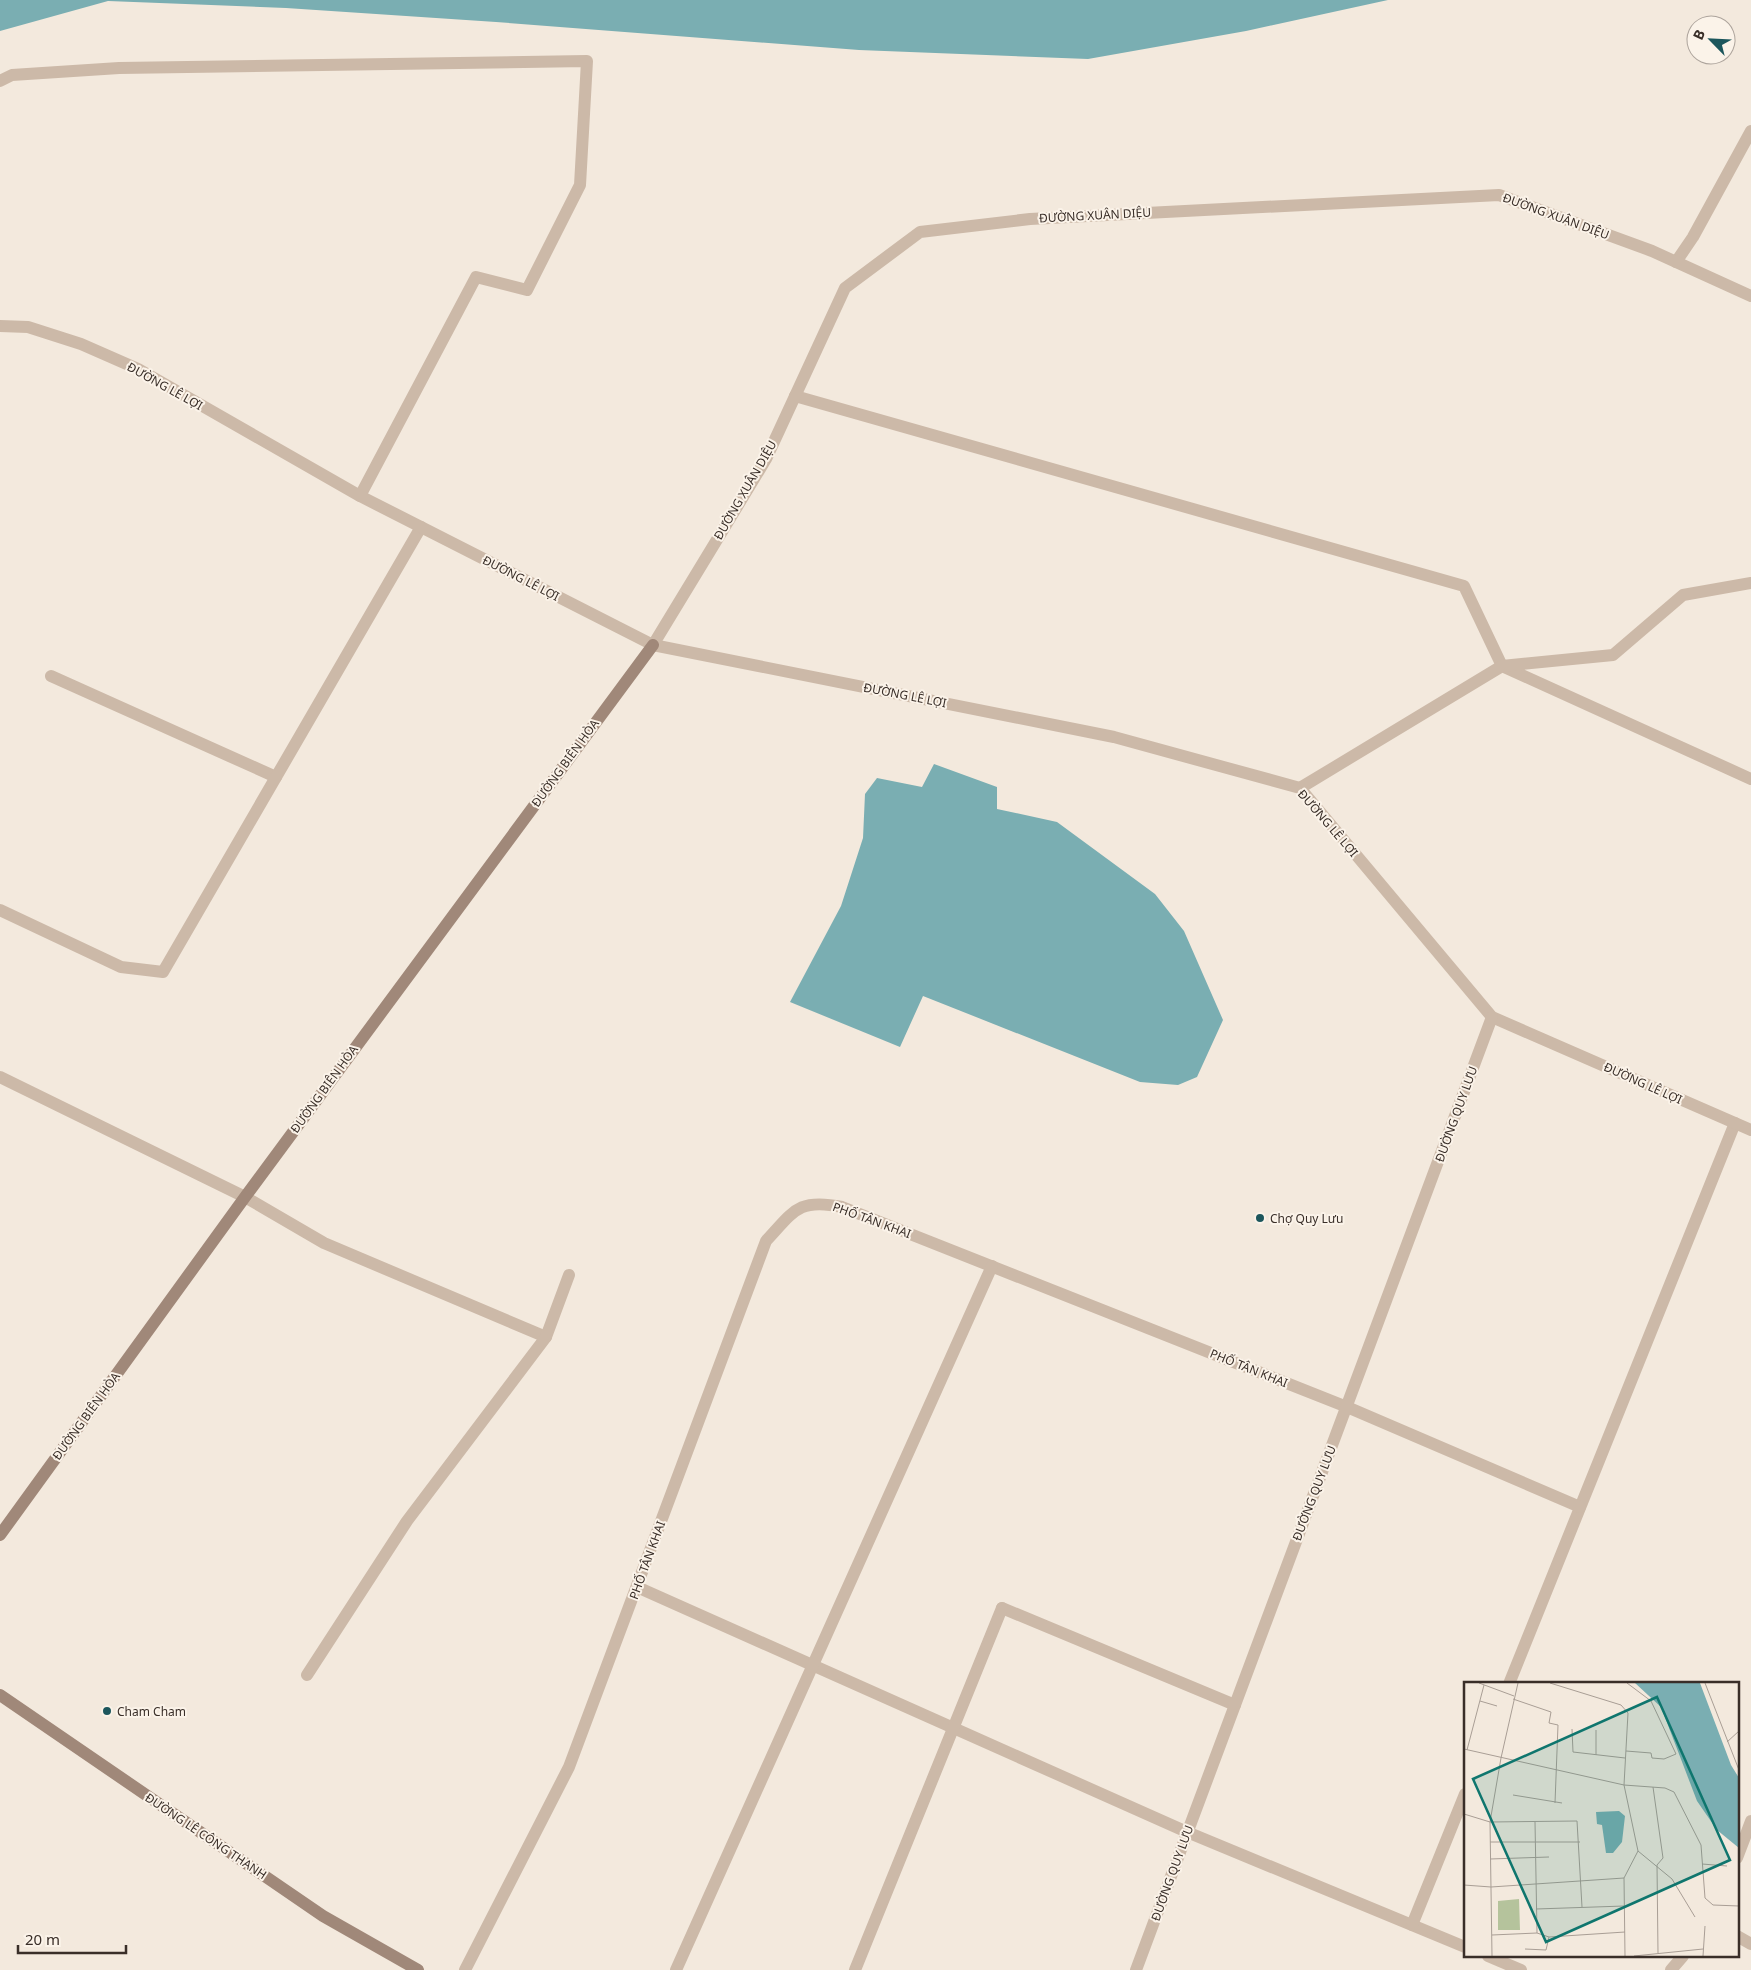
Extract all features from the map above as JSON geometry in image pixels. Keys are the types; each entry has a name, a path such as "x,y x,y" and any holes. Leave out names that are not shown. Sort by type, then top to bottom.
{"main road":[{"name":"ĐƯỜNG BIÊN HÒA","path":"0,1536 245,1197 652,645"},
{"name":"ĐƯỜNG LÊ CÔNG THANH","path":"0,1695 323,1916 418,1970"}],"street":[{"path":"0,81 12,75 119,68 587,61 580,185 527,290 476,276 360,496"},
{"path":"1676,262 1693,237 1751,131"},
{"name":"ĐƯỜNG XUÂN DIỆU","path":"652,645 766,459 844,288 920,232 1030,218 1499,195 1652,251 1751,296"},
{"name":"ĐƯỜNG LÊ LỢI","path":"0,326 28,327 81,344 138,370 360,496 652,645 1114,737 1300,788 1492,1017 1751,1130"},
{"path":"795,396 1464,586 1502,666 1751,779"},
{"path":"0,910 121,967 163,972 421,527"},
{"path":"1300,788 1502,666 1613,655 1683,595 1751,583"},
{"path":"51,676 276,777"},
{"name":"ĐƯỜNG QUY LƯU","path":"1136,1970 1492,1017"},
{"path":"0,1077 245,1197 324,1243 546,1337"},
{"path":"1510,1682 1735,1123"},
{"name":"PHỐ TÂN KHAI","path":"465,1970 569,1767 766,1241 794,1210 808,1204 822,1202 842,1206 1347,1407 1580,1507"},
{"path":"676,1970 992,1266"},
{"path":"307,1675 407,1521 546,1337 569,1276"},
{"path":"636,1587 1187,1832 1464,1947"},
{"path":"855,1970 1002,1608 1235,1705"},
{"path":"1412,1925 1464,1796"},
{"path":"1738,1855 1751,1821"},
{"path":"1738,1937 1751,1944"},
{"path":"1493,1958 1521,1970"},
{"path":"1671,1970 1682,1958"}],"water":[{"path":"0,0 1388,0 1246,31 1088,59 859,50 286,8 108,1 0,31"},
{"path":"934,764 997,787 997,809 1057,822 1155,894 1184,931 1223,1020 1197,1077 1178,1085 1140,1082 923,996 900,1047 790,1002 841,906 863,838 865,794 877,778 922,787"}],"place":[{"name":"Chợ Quy Lưu","path":"1260,1218"},
{"name":"Cham Cham","path":"107,1711"}]}
